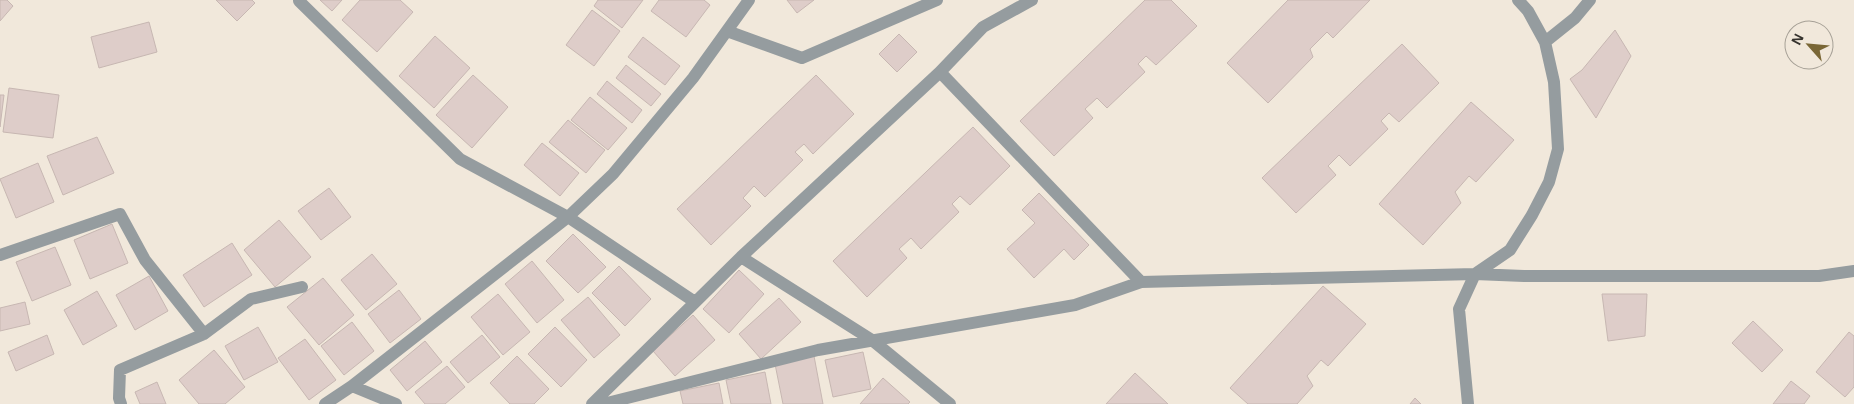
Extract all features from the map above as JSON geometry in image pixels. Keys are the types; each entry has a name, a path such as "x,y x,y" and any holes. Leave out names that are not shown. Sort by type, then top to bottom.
{"street":[{"path":"325,404 352,386 568,217 613,174 693,78 749,0"},
{"path":"727,31 802,58 937,0"},
{"path":"592,404 741,257 940,72 984,27 1032,0"},
{"path":"1468,404 1459,309 1476,274 1510,250 1549,182 1558,149 1554,82 1545,42 1528,11 1518,0"},
{"path":"1545,42 1575,18 1590,0"},
{"path":"299,1 460,159 568,217 695,302"},
{"path":"940,72 1141,282"},
{"path":"0,255 120,214 146,260 204,334"},
{"path":"741,257 872,340 944,402"},
{"path":"605,404 818,350 1075,305 1141,282 1476,274 1524,276 1819,276 1854,271"},
{"path":"121,404 118,398 120,370 204,334 252,299 302,287"},
{"path":"352,386 396,404"}],"building":[{"path":"0,0 7,0 13,6 0,21"},
{"path":"216,0 252,0 255,3 237,21"},
{"path":"320,0 342,0 332,11"},
{"path":"360,0 400,0 413,12 377,52 342,20"},
{"path":"598,0 643,0 622,28 594,6"},
{"path":"659,0 704,0 710,5 686,37 651,11"},
{"path":"787,0 814,0 797,13"},
{"path":"1145,0 1171,0 1197,26 1156,65 1146,56 1138,64 1145,72 1107,108 1097,98 1085,109 1093,118 1054,156 1020,121"},
{"path":"1288,0 1370,0 1333,38 1327,32 1310,49 1313,57 1268,103 1227,63"},
{"path":"592,10 620,31 594,66 566,45"},
{"path":"149,22 157,52 99,68 91,37"},
{"path":"1615,30 1631,56 1596,118 1570,79 1582,70"},
{"path":"899,34 917,52 897,72 879,54"},
{"path":"435,36 470,68 434,108 399,76"},
{"path":"643,37 680,66 665,85 628,57"},
{"path":"1402,44 1439,83 1399,122 1389,113 1381,121 1388,129 1350,166 1339,155 1328,166 1336,175 1296,213 1262,178"},
{"path":"626,65 661,94 651,106 616,78"},
{"path":"473,75 508,107 472,148 436,115"},
{"path":"816,75 854,114 813,154 804,144 795,152 803,160 765,197 754,186 743,198 751,206 711,245 677,209"},
{"path":"607,81 642,110 632,123 597,94"},
{"path":"9,88 59,95 53,138 3,132"},
{"path":"0,95 4,95 0,127"},
{"path":"590,97 627,128 608,150 571,120"},
{"path":"1471,102 1514,140 1476,182 1469,176 1455,192 1461,203 1423,245 1379,204"},
{"path":"568,120 605,150 586,173 549,142"},
{"path":"973,127 1010,166 970,205 960,196 952,204 959,212 921,249 911,238 899,249 907,258 867,297 833,261"},
{"path":"97,137 114,173 63,195 47,156"},
{"path":"542,143 579,173 560,196 524,165"},
{"path":"38,163 54,202 16,218 0,179"},
{"path":"329,188 351,217 321,240 298,211"},
{"path":"1039,193 1089,245 1074,260 1064,249 1034,278 1007,249 1035,223 1022,210"},
{"path":"279,220 311,257 275,287 244,250"},
{"path":"112,224 128,263 90,279 74,240"},
{"path":"573,234 606,267 578,293 546,261"},
{"path":"232,243 252,275 204,307 183,275"},
{"path":"55,247 71,285 32,301 16,262"},
{"path":"372,254 397,284 366,310 341,280"},
{"path":"532,261 564,300 537,323 505,284"},
{"path":"619,266 651,299 625,326 592,293"},
{"path":"739,270 764,294 729,333 703,309"},
{"path":"149,276 168,311 135,330 116,295"},
{"path":"323,278 354,315 319,345 287,307"},
{"path":"1323,286 1366,324 1328,366 1321,360 1307,376 1313,386 1297,404 1248,404 1230,388"},
{"path":"399,290 421,319 390,343 368,314"},
{"path":"97,291 117,326 83,345 64,310"},
{"path":"498,294 530,332 503,355 471,317"},
{"path":"1602,294 1647,294 1645,336 1608,341"},
{"path":"588,297 620,335 594,358 561,320"},
{"path":"779,298 801,322 761,359 739,334"},
{"path":"25,302 30,324 0,331 0,308"},
{"path":"693,315 715,340 675,376 653,351"},
{"path":"1753,321 1783,350 1762,372 1732,343"},
{"path":"352,322 374,351 344,375 321,346"},
{"path":"258,327 278,362 244,380 225,346"},
{"path":"555,327 587,360 561,387 528,354"},
{"path":"1849,332 1854,336 1854,387 1845,397 1816,372"},
{"path":"47,335 54,354 16,371 8,352"},
{"path":"482,335 500,357 468,383 450,362"},
{"path":"305,339 336,380 309,400 278,358"},
{"path":"425,341 442,362 407,391 390,370"},
{"path":"214,350 245,387 225,404 199,404 179,380"},
{"path":"863,352 871,389 833,397 825,360"},
{"path":"517,356 549,389 534,404 510,404 490,383"},
{"path":"814,356 823,404 783,404 775,364"},
{"path":"447,366 465,387 445,404 425,404 415,392"},
{"path":"765,372 771,404 731,404 726,380"},
{"path":"1135,373 1168,404 1106,404"},
{"path":"883,378 910,402 908,404 860,404"},
{"path":"1791,381 1810,396 1804,404 1773,404"},
{"path":"157,382 166,404 140,404 135,392"},
{"path":"719,383 723,404 683,404 680,391"},
{"path":"1415,398 1421,404 1410,404"}]}
